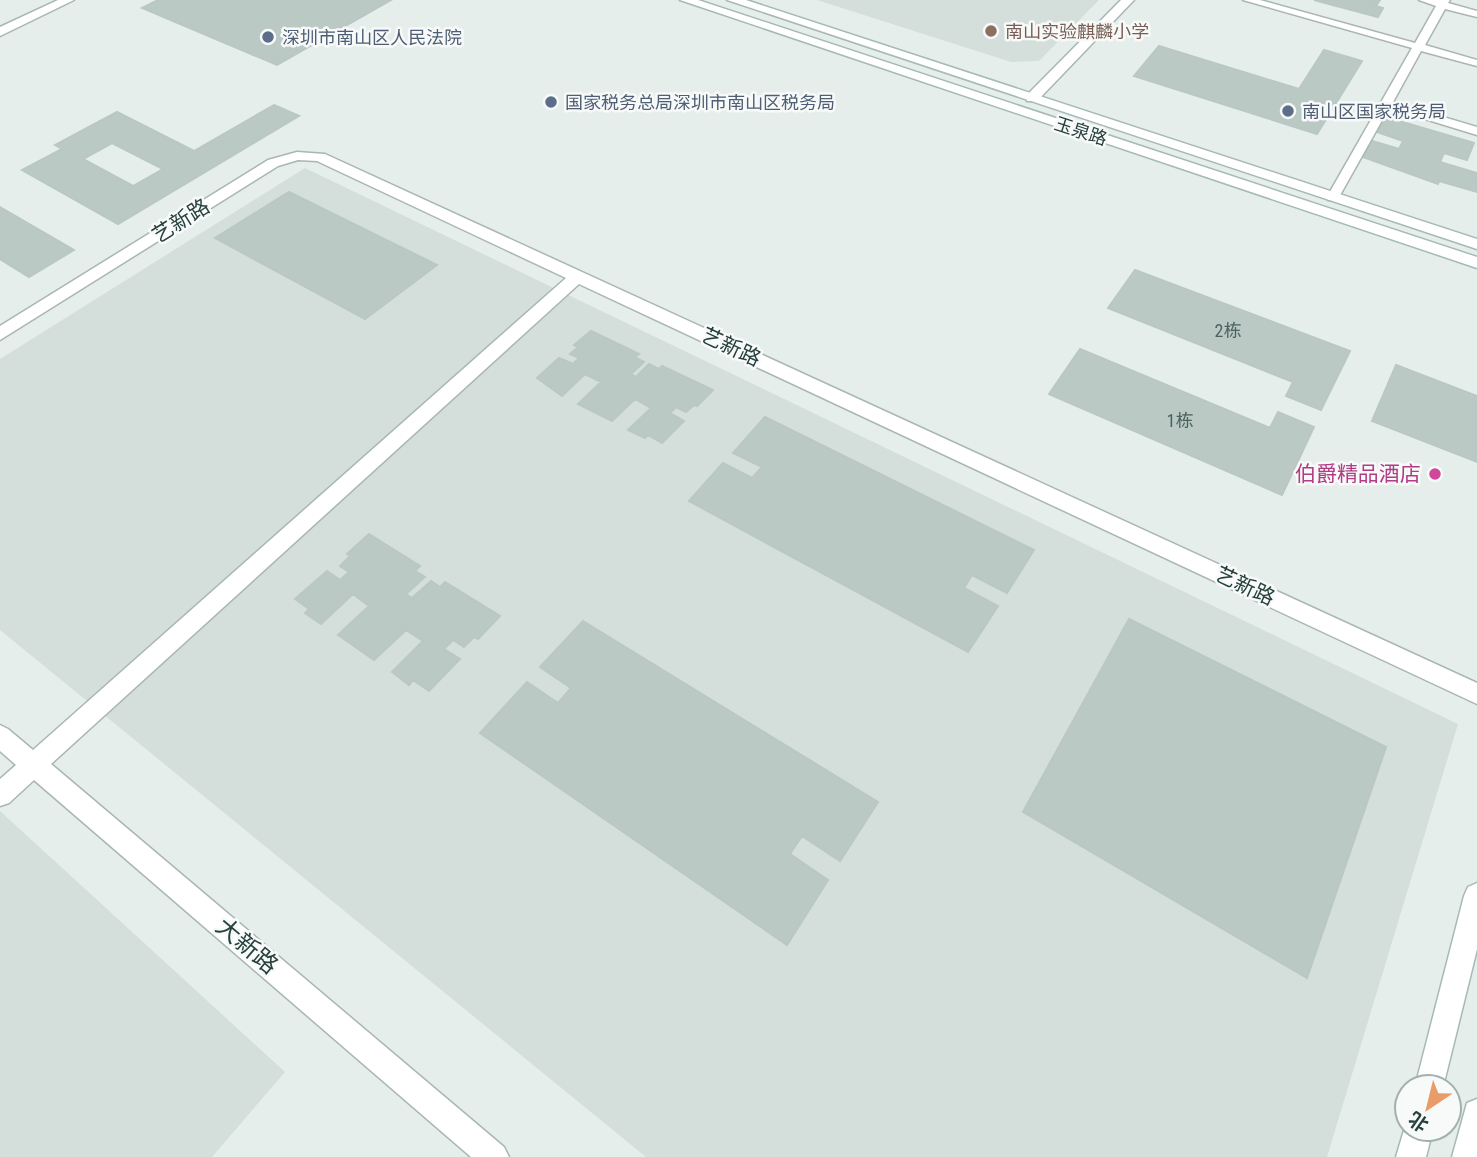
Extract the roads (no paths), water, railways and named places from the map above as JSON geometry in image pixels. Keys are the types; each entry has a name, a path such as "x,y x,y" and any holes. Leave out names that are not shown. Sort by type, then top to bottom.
{"street":[{"path":"0,32 68,0"},
{"name":"玉泉路","path":"675,0 691,2 1477,263"},
{"name":"玉泉路","path":"733,0 1477,244"},
{"path":"1032,98 1128,0"},
{"name":"艺新路","path":"0,334 273,163 296,156 329,160 1477,694"},
{"path":"0,795 578,276"},
{"name":"大新路","path":"0,736 494,1157"},
{"path":"1433,1073 1477,896"},
{"path":"1467,1157 1477,1112"}],"lane":[{"path":"1248,0 1477,63"},
{"path":"1424,0 1443,2 1477,14"},
{"path":"1333,197 1443,2"},
{"path":"1387,104 1477,131"}],"place":[{"name":"南山实验麒麟小学","path":"991,31"},
{"name":"深圳市南山区人民法院","path":"268,37"},
{"name":"国家税务总局深圳市南山区税务局","path":"551,102"},
{"name":"南山区国家税务局","path":"1288,111"},
{"name":"伯爵精品酒店","path":"1435,474"}]}
